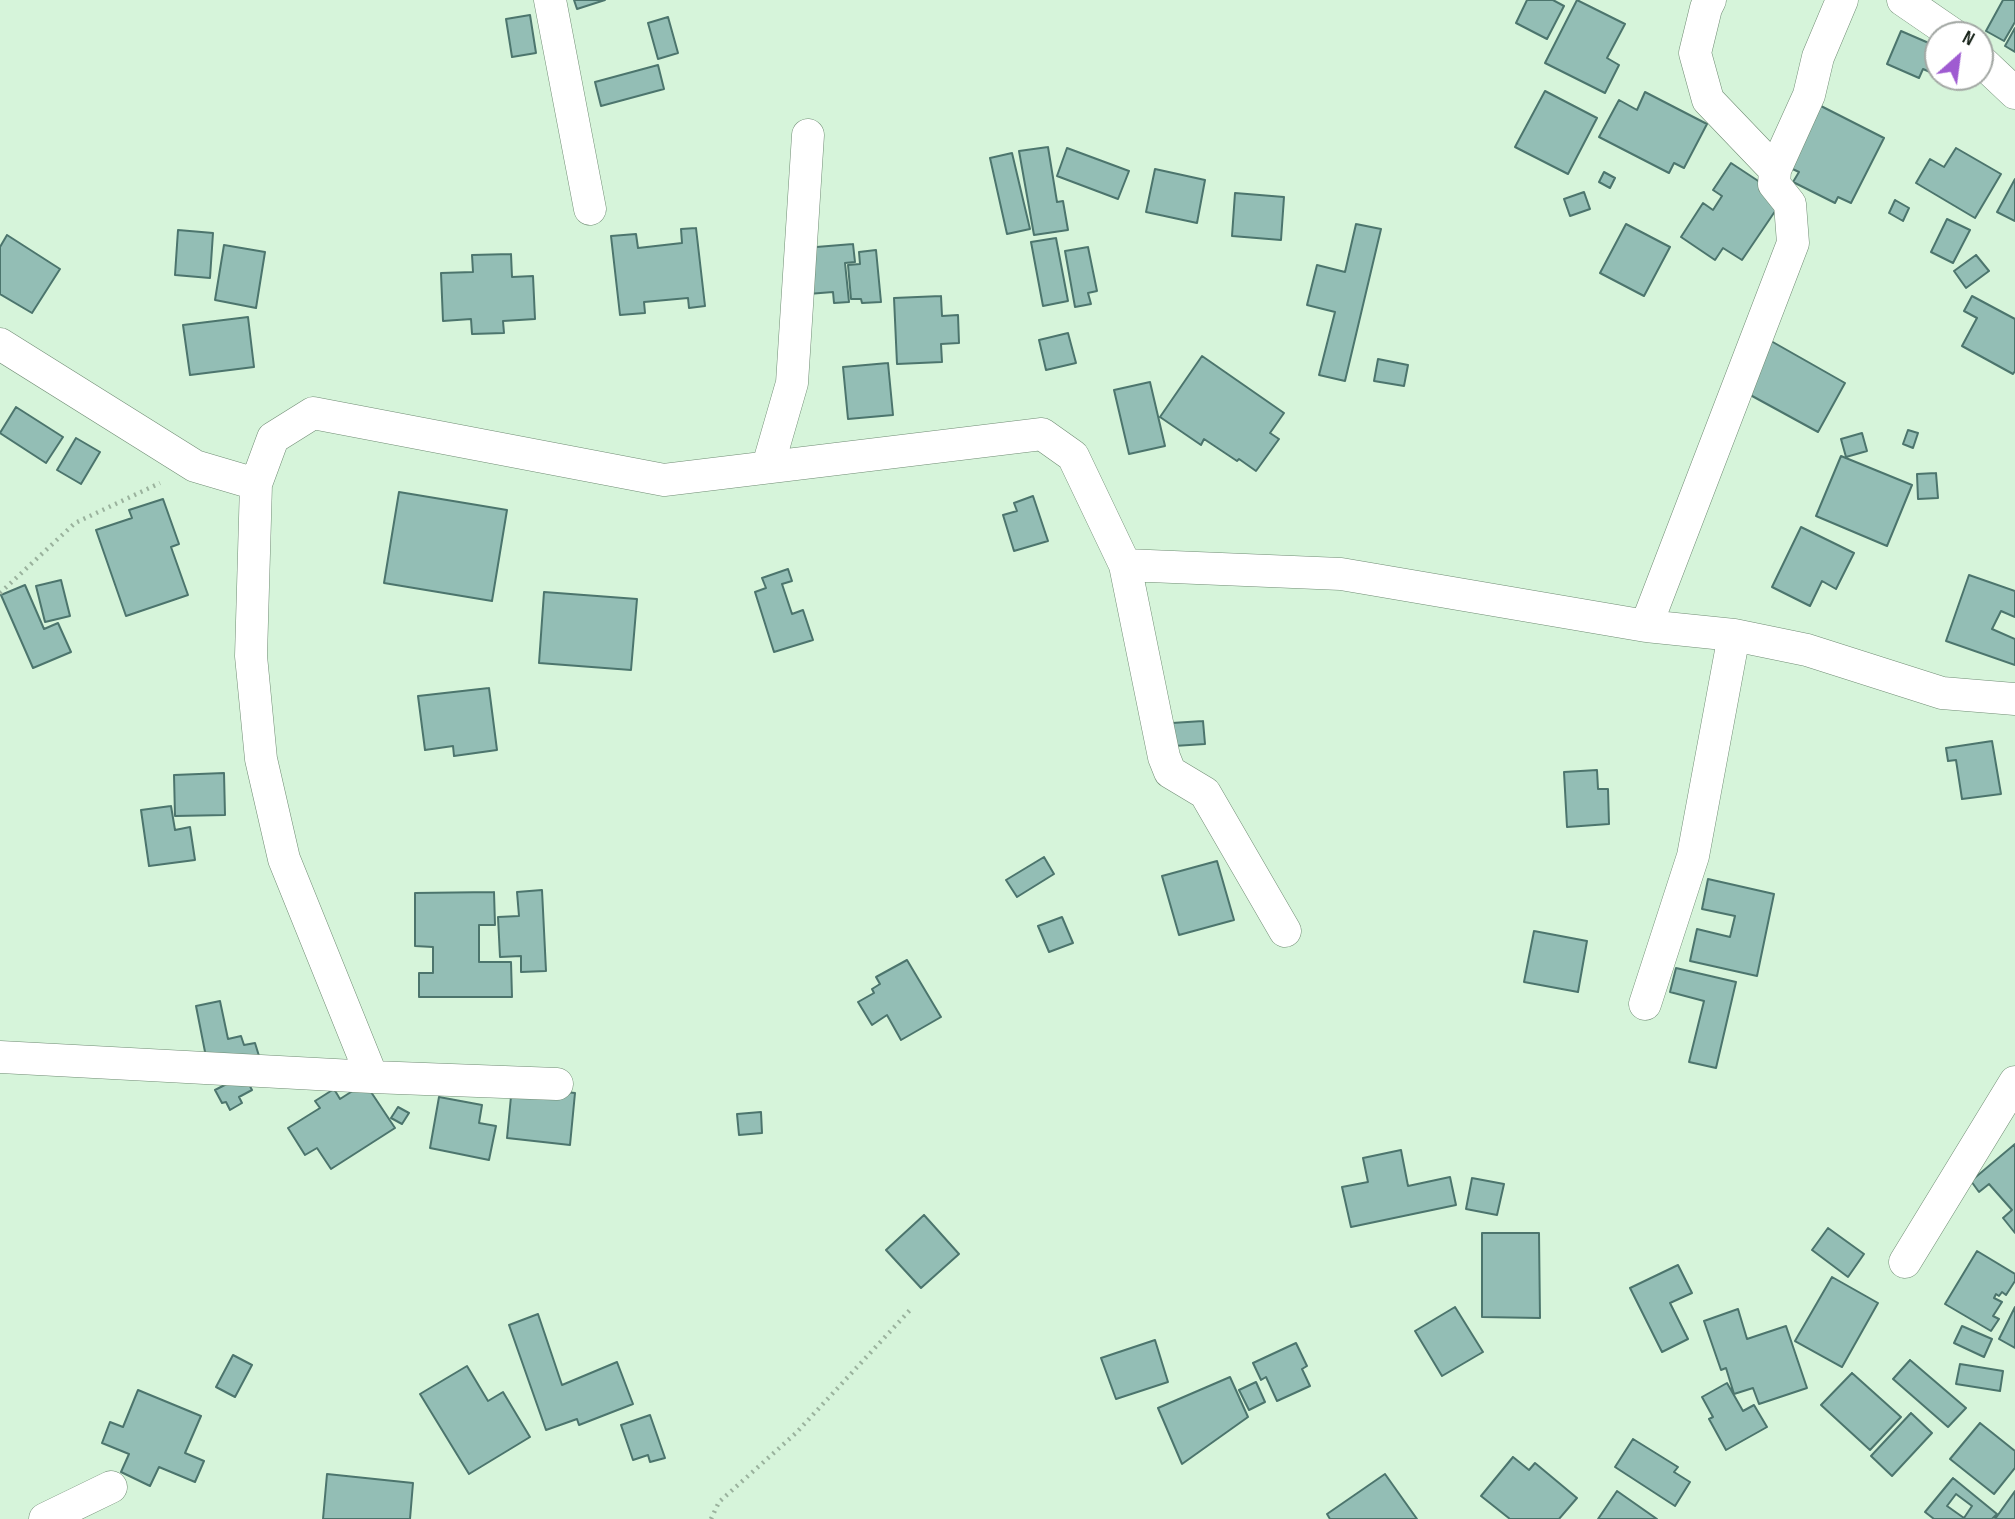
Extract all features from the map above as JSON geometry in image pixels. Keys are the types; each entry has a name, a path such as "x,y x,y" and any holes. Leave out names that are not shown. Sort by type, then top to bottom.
{"street":[{"path":"550,0 590,209"},
{"path":"1710,0 1695,53 1708,100 1775,170"},
{"path":"1646,626 1793,243 1790,204 1774,184 1775,170 1810,95 1818,57 1842,0"},
{"path":"1903,0 1934,21"},
{"path":"1994,73 2015,93"},
{"path":"768,466 792,383 808,135"},
{"path":"0,344 195,466 256,484"},
{"path":"372,1077 284,859 261,759 251,656 256,484 273,438 313,413 664,480 1042,434 1073,456 1125,565 1164,757 1170,772 1205,793 1285,931"},
{"path":"1125,565 1341,574 1646,626 1734,635 1807,650 1942,693 2015,699"},
{"path":"1645,1004 1693,856 1734,635"},
{"path":"0,1057 557,1084"},
{"path":"1905,1262 2015,1082"},
{"path":"45,1519 111,1487"}],"path":[{"path":"0,593 75,523 195,466"},
{"path":"711,1519 719,1502 796,1433 909,1310"}],"building":[{"path":"574,0 605,0 577,9"},
{"path":"1527,0 1553,0 1564,6 1547,39 1516,23"},
{"path":"1577,0 1625,24 1607,58 1619,65 1605,93 1545,63"},
{"path":"2003,0 2015,0 2015,22 2004,41 1994,35 1994,21 1991,21"},
{"path":"530,15 536,53 512,57 506,19"},
{"path":"668,17 678,53 658,59 648,23"},
{"path":"2015,28 2015,52 2005,46"},
{"path":"1901,31 1924,41 1924,69 1919,78 1887,64"},
{"path":"658,65 664,89 601,106 595,82"},
{"path":"1545,91 1597,118 1568,174 1515,147"},
{"path":"1645,92 1707,124 1684,168 1674,163 1669,173 1599,137 1619,100 1637,110"},
{"path":"1817,104 1884,138 1851,203 1838,197 1835,203 1793,182 1799,172 1786,166"},
{"path":"1048,147 1057,202 1063,201 1068,230 1034,235 1019,151"},
{"path":"1067,148 1129,171 1118,199 1057,176"},
{"path":"1956,148 2001,174 1975,218 1916,183 1930,159 1944,167"},
{"path":"1012,153 1030,229 1007,234 990,158"},
{"path":"1731,163 1784,198 1742,260 1723,248 1715,260 1681,237 1703,203 1713,210 1722,196 1713,190"},
{"path":"1155,169 1205,180 1197,223 1146,212"},
{"path":"1604,172 1615,178 1610,188 1599,182"},
{"path":"2015,179 2015,221 1997,212"},
{"path":"1584,192 1590,209 1570,216 1564,199"},
{"path":"1235,193 1284,197 1281,240 1232,236"},
{"path":"1895,200 1909,208 1903,221 1889,213"},
{"path":"1947,219 1970,230 1953,263 1931,252"},
{"path":"1356,224 1381,229 1345,381 1319,375 1335,312 1307,305 1317,265 1345,272"},
{"path":"1626,224 1670,247 1644,296 1600,273"},
{"path":"696,228 705,306 689,308 688,298 644,302 645,313 620,315 611,236 636,234 638,248 682,243 681,229"},
{"path":"178,230 213,233 210,278 175,275"},
{"path":"7,235 60,269 32,313 0,294 0,247"},
{"path":"1056,238 1068,301 1043,306 1031,242"},
{"path":"853,244 855,262 845,263 849,302 834,303 833,292 808,294 804,248"},
{"path":"224,245 265,252 256,308 215,300"},
{"path":"1088,247 1097,291 1088,293 1091,304 1075,307 1065,251"},
{"path":"876,250 881,302 862,303 861,299 851,299 848,265 860,264 859,252"},
{"path":"511,254 512,277 533,276 535,319 503,321 504,333 472,334 471,319 443,321 441,273 473,272 472,255"},
{"path":"1976,255 1989,271 1966,288 1954,271"},
{"path":"941,296 942,316 958,315 959,343 941,344 942,362 897,364 894,298"},
{"path":"1972,296 2015,319 2013,374 1962,346 1977,318 1964,311"},
{"path":"248,317 254,367 190,375 183,325"},
{"path":"1068,333 1076,363 1046,370 1039,340"},
{"path":"1771,341 1845,383 1818,432 1743,391"},
{"path":"1202,356 1284,413 1270,433 1279,439 1256,471 1204,439 1201,445 1160,417"},
{"path":"1378,359 1408,365 1404,386 1374,381"},
{"path":"888,363 893,415 848,419 843,367"},
{"path":"1150,382 1165,446 1129,454 1114,390"},
{"path":"16,407 63,437 46,463 0,433"},
{"path":"1908,430 1918,433 1913,448 1903,444"},
{"path":"1862,433 1867,451 1846,457 1841,439"},
{"path":"76,438 100,452 81,484 57,470"},
{"path":"1841,456 1912,485 1887,546 1816,516"},
{"path":"1936,473 1938,498 1918,499 1917,474"},
{"path":"399,492 507,510 492,601 384,583"},
{"path":"1033,496 1048,541 1014,551 1003,515 1017,511 1014,503"},
{"path":"163,499 179,544 171,547 188,595 126,616 96,530 132,518 129,510"},
{"path":"1801,527 1854,553 1836,589 1822,581 1810,606 1772,587"},
{"path":"788,569 792,581 782,584 792,614 803,610 813,640 774,652 755,592 766,588 762,578"},
{"path":"1969,575 2015,591 2015,617 2001,611 1992,629 2015,639 2015,665 1946,641"},
{"path":"61,580 70,616 45,622 36,586"},
{"path":"25,585 44,629 58,623 71,652 33,668 1,595"},
{"path":"544,592 637,599 631,670 539,663"},
{"path":"489,688 497,750 454,756 453,746 425,750 418,696"},
{"path":"1203,721 1205,744 1174,746 1172,723"},
{"path":"1992,741 2001,794 1962,799 1956,760 1948,761 1946,748"},
{"path":"1597,770 1598,789 1608,789 1609,824 1567,827 1564,772"},
{"path":"224,773 225,815 175,816 174,775"},
{"path":"171,806 175,830 190,827 195,860 149,866 141,810"},
{"path":"1044,857 1054,874 1017,897 1006,880"},
{"path":"1217,861 1234,920 1179,935 1162,876"},
{"path":"1708,879 1774,894 1757,976 1690,961 1697,929 1730,937 1735,916 1702,909"},
{"path":"542,890 546,971 521,972 521,956 500,957 498,917 519,916 517,892"},
{"path":"494,892 495,925 479,925 479,962 511,962 512,997 419,997 419,973 433,973 433,947 415,946 415,893"},
{"path":"1062,917 1073,943 1049,952 1038,926"},
{"path":"1534,931 1587,941 1578,992 1524,982"},
{"path":"907,960 941,1017 901,1040 887,1015 872,1025 858,1002 874,993 872,989 880,984 876,977"},
{"path":"1676,968 1736,982 1716,1068 1689,1062 1704,1001 1670,992"},
{"path":"220,1001 228,1039 241,1036 244,1045 255,1043 259,1056 208,1067 196,1006"},
{"path":"244,1075 252,1090 239,1097 242,1103 230,1110 226,1102 222,1103 215,1090"},
{"path":"365,1083 395,1128 331,1169 317,1148 305,1155 288,1128 320,1108 315,1101 334,1089 340,1099"},
{"path":"512,1086 575,1093 570,1145 507,1138"},
{"path":"439,1097 482,1105 479,1123 496,1126 489,1160 430,1148"},
{"path":"398,1107 409,1113 402,1124 391,1118"},
{"path":"761,1112 762,1133 739,1135 737,1114"},
{"path":"2015,1144 2015,1233 2003,1218 2012,1210 1989,1184 1979,1192 1971,1181"},
{"path":"1401,1150 1408,1186 1450,1177 1456,1205 1351,1227 1342,1187 1368,1182 1363,1158"},
{"path":"1472,1178 1504,1184 1497,1215 1466,1209"},
{"path":"924,1215 959,1254 921,1288 886,1250"},
{"path":"1828,1228 1864,1254 1848,1277 1812,1250"},
{"path":"1482,1233 1539,1233 1540,1318 1482,1317"},
{"path":"1977,1251 2015,1274 2015,1281 2006,1295 2002,1292 1994,1298 2002,1302 1993,1316 1999,1319 1991,1331 1945,1304"},
{"path":"1678,1265 1692,1293 1670,1303 1688,1339 1662,1352 1630,1288"},
{"path":"1832,1277 1878,1303 1842,1367 1795,1341"},
{"path":"1455,1307 1483,1352 1442,1376 1415,1331"},
{"path":"2015,1307 2015,1348 1999,1339"},
{"path":"1738,1309 1747,1339 1786,1326 1807,1388 1759,1404 1753,1388 1734,1394 1726,1368 1721,1370 1704,1321"},
{"path":"538,1314 562,1385 617,1362 633,1404 579,1425 577,1419 546,1430 509,1325"},
{"path":"1962,1326 1992,1339 1984,1357 1954,1343"},
{"path":"1155,1340 1168,1382 1116,1399 1101,1358"},
{"path":"1296,1343 1307,1366 1302,1369 1310,1386 1277,1401 1266,1377 1261,1380 1253,1363"},
{"path":"233,1355 252,1365 235,1397 216,1387"},
{"path":"1910,1360 1966,1408 1948,1427 1893,1379"},
{"path":"1960,1364 2003,1371 2000,1391 1956,1384"},
{"path":"467,1366 488,1401 503,1392 530,1437 469,1474 420,1394"},
{"path":"1852,1373 1901,1417 1870,1450 1821,1405"},
{"path":"1230,1377 1248,1417 1182,1464 1158,1408"},
{"path":"1256,1382 1265,1402 1249,1410 1239,1390"},
{"path":"1727,1383 1743,1411 1754,1405 1767,1427 1726,1450 1709,1419 1713,1417 1702,1397"},
{"path":"138,1390 201,1416 185,1453 204,1461 195,1482 159,1467 150,1486 121,1472 129,1454 102,1443 110,1422 123,1427"},
{"path":"1911,1413 1932,1433 1892,1476 1871,1456"},
{"path":"650,1415 665,1458 650,1462 648,1455 633,1460 621,1425"},
{"path":"1980,1423 2015,1451 2015,1468 1994,1494 1950,1459"},
{"path":"1633,1439 1678,1467 1674,1472 1690,1482 1675,1506 1615,1467"},
{"path":"1513,1457 1529,1470 1535,1463 1577,1498 1559,1519 1510,1519 1481,1496"},
{"path":"327,1474 413,1483 410,1519 323,1519"},
{"path":"1385,1474 1417,1519 1330,1519 1327,1514"},
{"path":"1953,1478 1997,1514 1992,1519 1934,1519 1925,1512","holes":["1956,1494 1972,1506 1964,1518 1947,1506"]},
{"path":"1617,1491 1657,1519 1598,1519"},
{"path":"2015,1491 2015,1519 1995,1519"}]}
